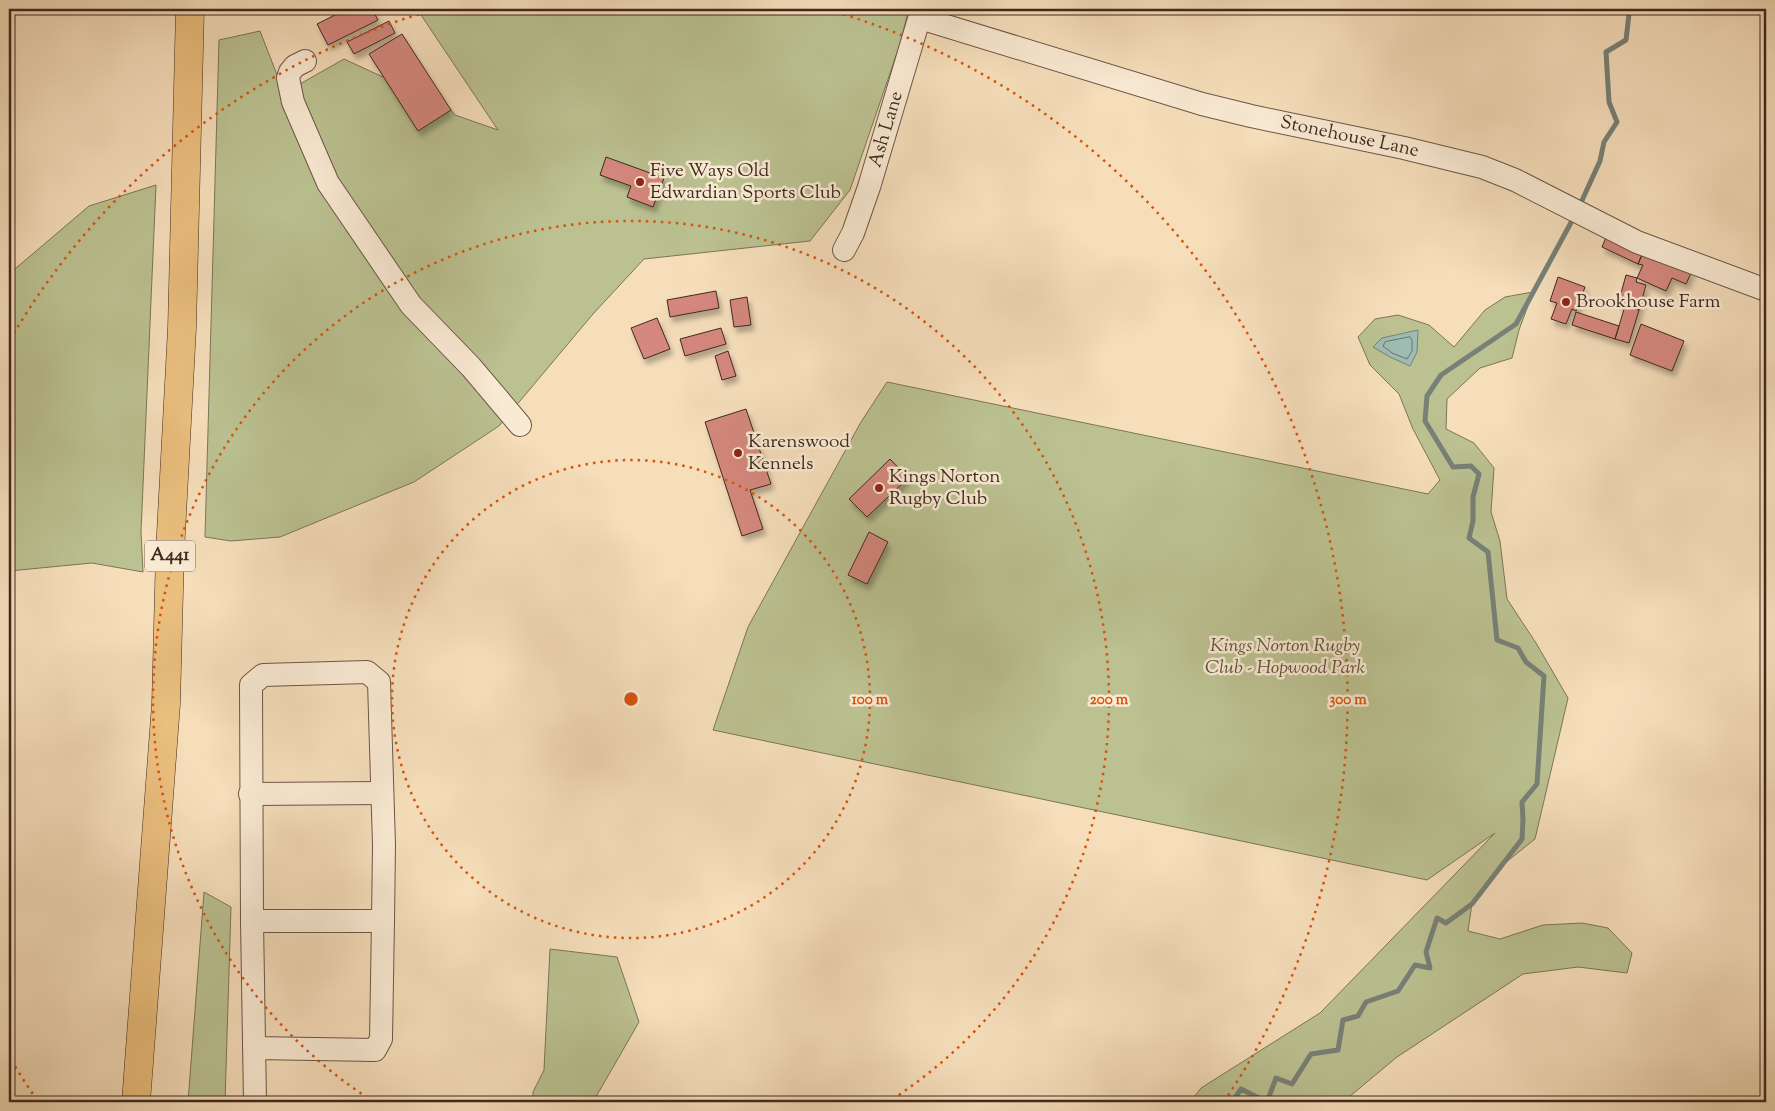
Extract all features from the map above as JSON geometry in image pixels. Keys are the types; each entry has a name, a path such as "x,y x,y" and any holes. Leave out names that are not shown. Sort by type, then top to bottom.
{"highway":[{"name":"A441","path":"136,1102 166,704 170,552 182,328 190,9"}],"street":[{"name":"Ash Lane","path":"844,250 853,233 869,186 921,13"},
{"name":"Stonehouse Lane","path":"921,13 1202,104 1482,167 1515,180 1637,242 1766,290"},
{"path":"305,61 295,66 288,78 293,102 328,183 411,305 470,366 520,425"},
{"path":"254,1048 375,1050 381,1039 383,921 379,682 367,672 263,675 251,686 250,794 254,1048 255,1102"},
{"path":"250,794 382,793"},
{"path":"252,921 383,921"}],"green space":[{"path":"417,9 909,9 899,47 850,190 810,241 644,259 593,314 499,426 414,482 280,537 231,541 205,537 219,40 260,31 284,93 344,59 451,110 455,115 498,130"},
{"path":"156,185 141,532 143,572 92,563 9,571 9,274 89,206"},
{"name":"Kings Norton Rugby Club - Hopwood Park","path":"1533,292 1519,330 1512,358 1480,368 1447,399 1446,429 1474,443 1494,468 1491,512 1500,541 1507,599 1536,643 1568,698 1535,839 1500,867 1472,903 1468,931 1500,939 1543,925 1582,923 1608,928 1632,953 1627,973 1578,967 1523,974 1397,1057 1343,1102 1190,1102 1201,1088 1320,1013 1495,833 1427,880 713,730 748,627 861,422 887,382 1428,494 1440,480 1413,429 1399,394 1370,365 1358,337 1375,319 1398,315 1429,325 1454,347 1485,310 1505,297"},
{"path":"204,892 231,907 225,1102 188,1102"},
{"path":"550,949 617,957 639,1022 593,1102 533,1102 533,1092 544,1070"}],"water":[{"path":"1418,330 1417,352 1410,366 1373,347 1382,338"}],"building":[{"path":"347,9 372,9 378,20 328,45 317,24"},
{"path":"389,21 395,33 354,54 347,42"},
{"path":"402,34 451,110 418,131 369,54"},
{"name":"Five Ways Old Edwardian Sports Club","path":"606,157 664,178 653,207 627,197 631,186 600,175"},
{"path":"1607,235 1644,250 1638,264 1602,247"},
{"path":"1644,250 1692,271 1686,284 1672,278 1666,291 1637,278 1643,265 1638,264"},
{"path":"1626,275 1637,278 1636,282 1646,285 1639,310 1618,304"},
{"name":"Brookhouse Farm","path":"1558,277 1585,287 1576,311 1572,309 1566,324 1551,319 1557,303 1550,301"},
{"path":"716,291 719,308 670,317 667,300"},
{"path":"747,297 751,325 734,327 730,300"},
{"path":"1625,306 1639,310 1629,343 1615,339"},
{"path":"1576,312 1619,326 1615,339 1572,325"},
{"path":"657,318 670,349 644,359 631,328"},
{"path":"1641,324 1684,341 1672,371 1630,355"},
{"path":"721,328 726,344 685,356 680,339"},
{"path":"728,351 736,376 722,380 715,356"},
{"name":"Karenswood Kennels","path":"746,409 771,484 750,490 763,529 742,536 705,422"},
{"name":"Kings Norton Rugby Club","path":"890,459 908,478 867,517 849,499"},
{"path":"869,532 888,542 867,584 848,575"}],"waterway":[{"path":"1579,207 1600,161 1604,142 1617,122 1609,102 1606,52 1626,40 1631,9"},
{"path":"1232,1102 1241,1089 1267,1102 1276,1078 1292,1084 1311,1054 1338,1050 1343,1020 1358,1016 1366,1002 1398,991 1415,965 1430,968 1426,952 1437,918 1446,923 1472,904 1522,839 1522,802 1537,784 1544,676 1526,662 1518,648 1497,640 1488,552 1469,538 1473,521 1473,497 1479,474 1471,466 1453,467 1425,421 1427,396 1441,375 1516,324 1574,217"}],"place":[{"name":"Five Ways Old Edwardian Sports Club","path":"640,182"},
{"name":"Brookhouse Farm","path":"1566,302"},
{"name":"Karenswood Kennels","path":"738,453"},
{"name":"Kings Norton Rugby Club","path":"879,488"}]}
